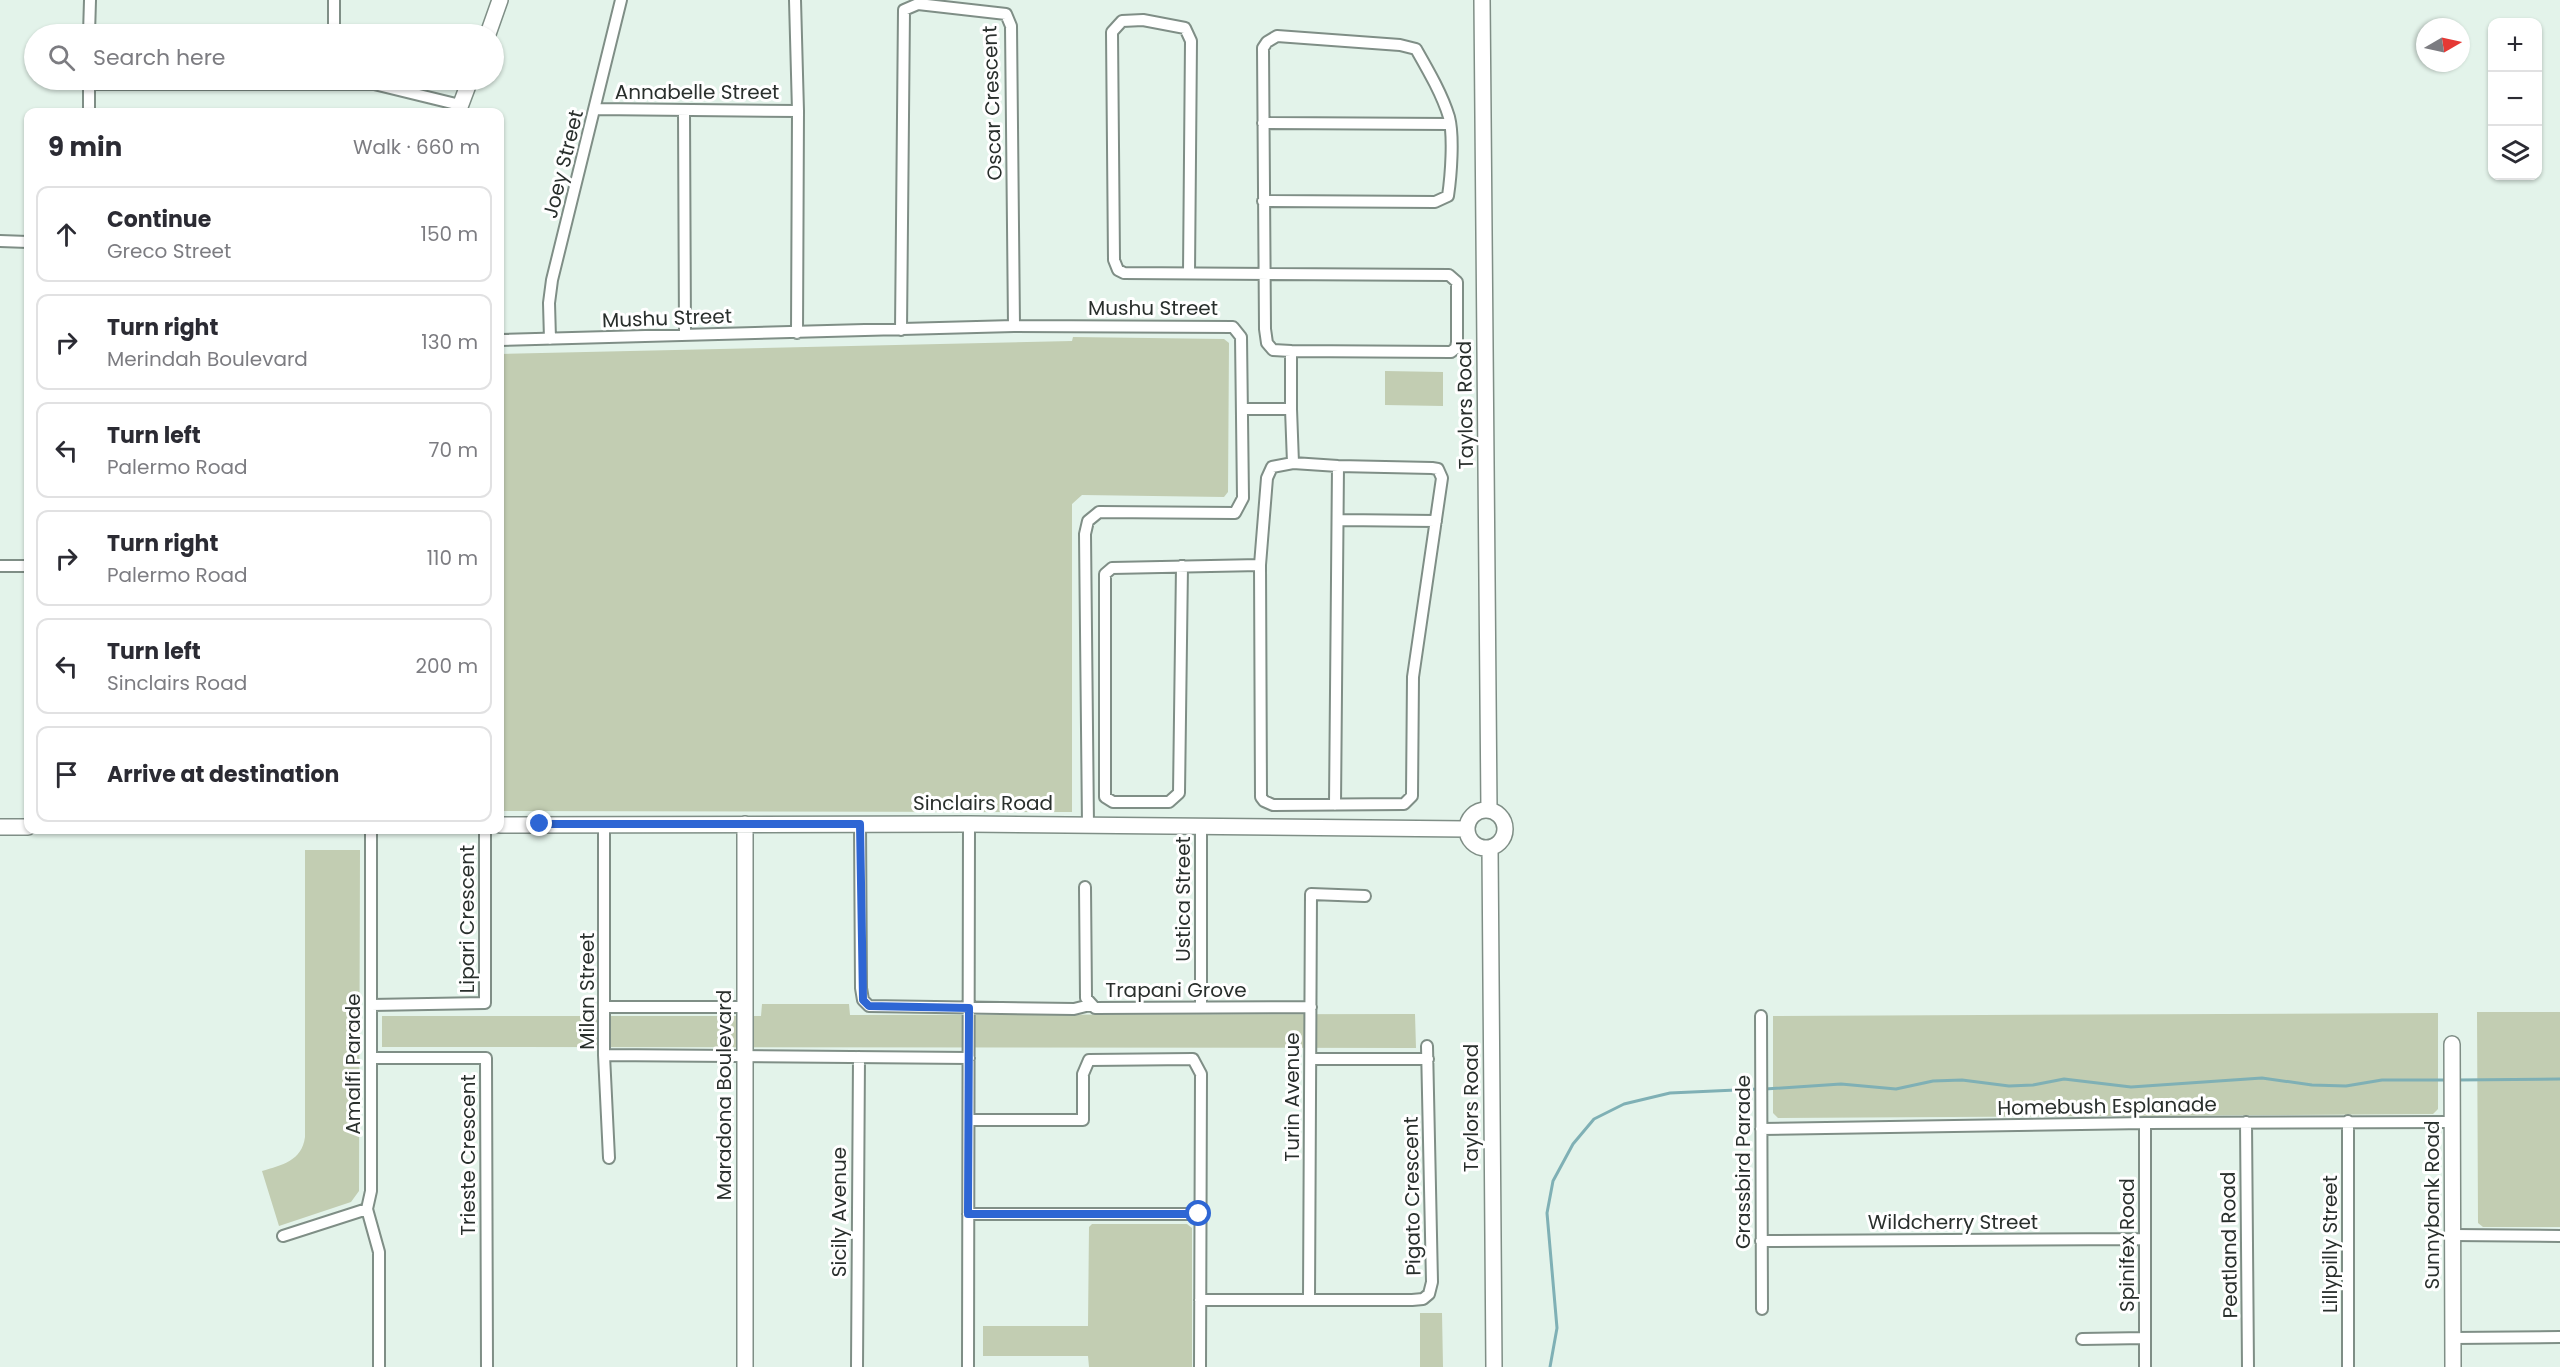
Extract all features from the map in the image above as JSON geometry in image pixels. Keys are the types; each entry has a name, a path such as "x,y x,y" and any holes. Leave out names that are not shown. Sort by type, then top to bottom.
{"street":[{"path":"89,24 90,0"},
{"path":"334,0 334,24"},
{"path":"492,24 500,0"},
{"name":"Joey Street","path":"550,339 549,303 552,280 621,0"},
{"path":"795,0 798,111 797,333"},
{"name":"Taylors Road","path":"1482,0 1489,810"},
{"name":"Oscar Crescent","path":"901,330 904,10 918,4 1006,14 1011,26 1014,326"},
{"path":"1189,273 1191,41 1185,27 1143,20 1122,21 1112,32 1114,260 1118,270 1124,273 1189,273 1265,274 1449,275 1457,282 1456,348 1451,352 1291,351 1273,350 1267,343 1265,274 1263,201 1263,48 1267,42 1277,36 1400,45 1416,50 1431,75 1449,118 1451,176 1448,196 1435,202 1263,201"},
{"path":"89,90 89,108"},
{"path":"394,90 456,108"},
{"path":"459,108 466,90"},
{"name":"Annabelle Street","path":"595,109 798,111"},
{"path":"684,111 685,335"},
{"path":"1263,123 1449,124"},
{"path":"0,241 24,242"},
{"name":"Mushu Street","path":"504,340 1014,326 1233,327 1241,337 1243,498 1235,513 1099,512 1088,521 1086,534 1088,825"},
{"path":"1291,351 1293,463"},
{"path":"1242,409 1292,409"},
{"path":"1293,463 1437,469 1441,473 1443,484 1412,694 1412,796 1409,801 1399,804 1274,805 1264,801 1261,797 1260,565 1268,472 1279,464 1293,463"},
{"path":"1335,805 1338,466"},
{"path":"1339,520 1436,521"},
{"path":"1182,566 1179,793 1169,802 1113,802 1105,797 1105,574 1113,568 1182,566 1260,565"},
{"path":"0,566 24,566"},
{"path":"1489,810 1503,819 1506,830 1501,842 1490,848 1476,845 1471,841 1467,829 1472,816 1477,812 1489,810"},
{"name":"Milan Street","path":"604,824 604,1055 609,1158"},
{"name":"Maradona Boulevard","path":"744,1367 745,824"},
{"path":"860,824 863,1000 869,1006 1074,1009 1090,1005"},
{"path":"968,1367 969,824"},
{"name":"Sinclairs Road","path":"504,825 969,824 1467,829"},
{"name":"Ustica Street","path":"1201,825 1201,1008"},
{"path":"0,827 24,827"},
{"name":"Amalfi Parade","path":"367,1209 371,1191 371,834"},
{"name":"Lipari Crescent","path":"371,1005 485,1003 485,834"},
{"name":"Taylors Road","path":"1490,848 1494,1367"},
{"name":"Trapani Grove","path":"1085,887 1086,998 1095,1008 1311,1007"},
{"name":"Turin Avenue","path":"1309,1300 1311,894 1365,896"},
{"path":"605,1007 745,1007"},
{"name":"Grassbird Parade","path":"1761,1016 1762,1309"},
{"name":"Sunnybank Road","path":"2452,1044 2453,1367"},
{"name":"Pigato Crescent","path":"1200,1300 1419,1300 1429,1294 1432,1282 1427,1046"},
{"path":"604,1055 969,1058"},
{"name":"Sicily Avenue","path":"857,1367 859,1057"},
{"name":"Trieste Crescent","path":"371,1058 486,1058 487,1367"},
{"path":"969,1120 1083,1120 1083,1074 1089,1060 1193,1059 1202,1074 1199,1214 1200,1367"},
{"path":"1311,1059 1428,1059"},
{"name":"Lillypilly Street","path":"2348,1121 2348,1367"},
{"name":"Peatland Road","path":"2246,1122 2248,1367"},
{"name":"Homebush Esplanade","path":"1761,1129 2145,1123 2453,1122"},
{"name":"Spinifex Road","path":"2145,1123 2145,1367"},
{"path":"283,1236 367,1209 380,1252 379,1367"},
{"path":"968,1214 1199,1214"},
{"path":"2453,1235 2560,1236"},
{"name":"Wildcherry Street","path":"1761,1241 2145,1239"},
{"path":"2453,1338 2560,1337"},
{"path":"2082,1339 2145,1338"}],"green space":[{"path":"1073,337 1224,339 1229,343 1228,492 1224,497 1082,495 1072,504 1072,812 504,811 504,354 1072,341"},
{"path":"1385,371 1443,372 1443,406 1385,405"},
{"path":"305,850 360,850 359,1191 351,1202 279,1226 262,1171 290,1161 300,1152 305,1137"},
{"path":"762,1004 849,1004 850,1015 1415,1014 1416,1048 382,1047 382,1016 761,1016"},
{"path":"2477,1012 2560,1012 2560,1227 2483,1227 2478,1223"},
{"path":"2438,1013 2438,1109 2433,1114 1778,1118 1773,1113 1773,1016"},
{"path":"1092,1224 1187,1224 1192,1228 1192,1367 1089,1367 1088,1356 983,1356 983,1326 1088,1326 1089,1227"},
{"path":"1420,1313 1442,1313 1443,1367 1420,1367"}],"waterway":[{"path":"1765,1089 1841,1084 1896,1089 1933,1081 1962,1080 2009,1086 2033,1085 2064,1079 2131,1087 2262,1078 2312,1085 2346,1086 2382,1080 2447,1080"},
{"path":"2457,1080 2560,1079"},
{"path":"1550,1367 1557,1328 1547,1213 1553,1181 1573,1144 1594,1119 1624,1104 1670,1093 1758,1089"}],"route":[{"path":"540,824 860,824 863,1000 869,1006 969,1008 968,1214 1199,1214"}]}
